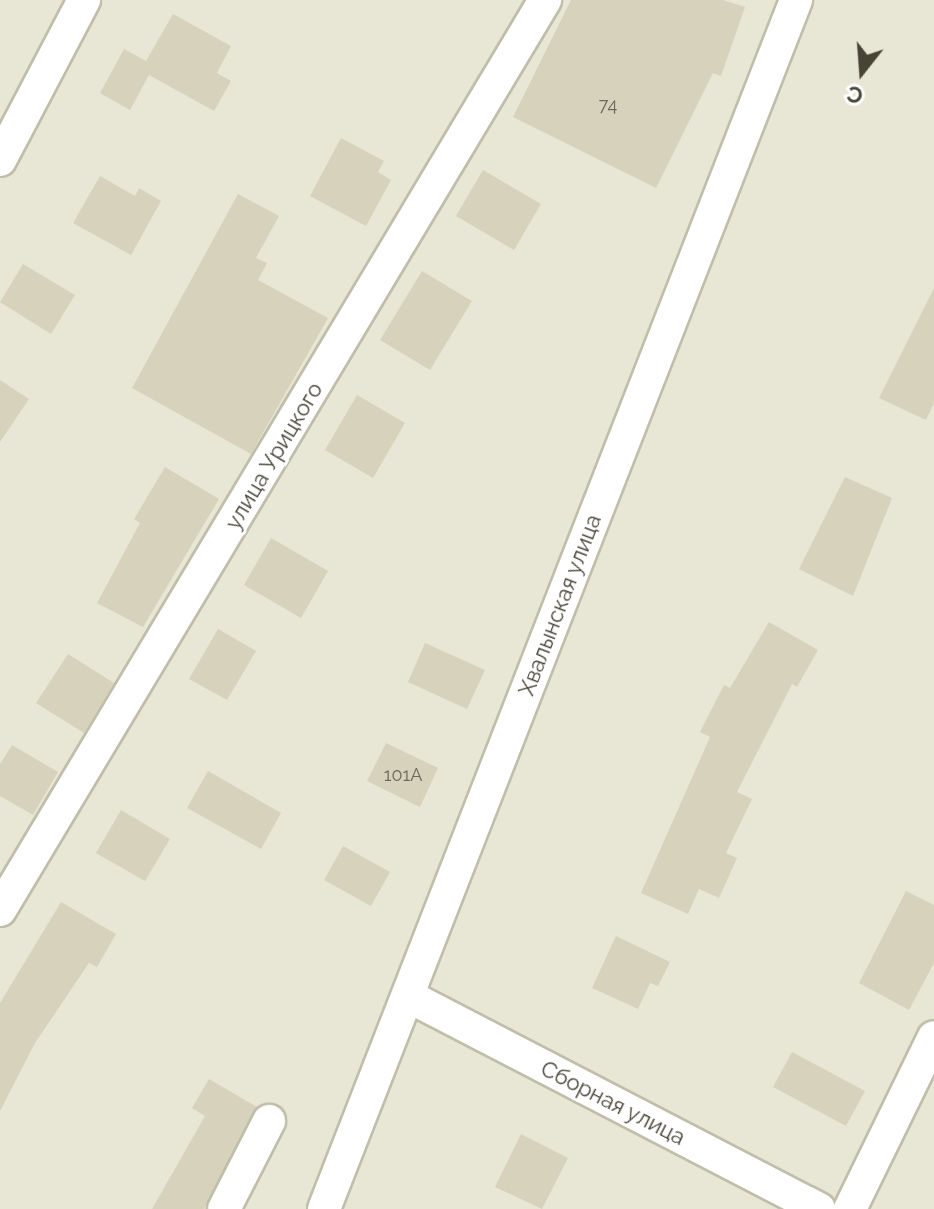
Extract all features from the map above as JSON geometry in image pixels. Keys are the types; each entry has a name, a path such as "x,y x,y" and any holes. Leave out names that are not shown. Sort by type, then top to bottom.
{"street":[{"path":"0,160 84,0"},
{"name":"улица Урицкого","path":"0,910 545,0"},
{"name":"Хвалынская улица","path":"324,1209 796,0"},
{"name":"Сборная улица","path":"408,996 819,1209"},
{"path":"850,1209 934,1037"},
{"path":"224,1209 269,1121"}],"shaded area":[{"path":"0,0 934,0 934,1209 0,1209"}],"building":[{"path":"571,0 723,0 745,7 721,76 713,73 656,188 513,117"},
{"path":"173,14 231,46 217,73 231,81 214,111 149,75 130,110 100,93 124,49 146,61"},
{"path":"341,138 384,161 378,172 391,180 366,226 310,196"},
{"path":"483,170 541,204 514,250 456,216"},
{"path":"100,176 135,196 139,188 161,201 131,255 73,223"},
{"path":"238,194 279,216 256,258 267,263 258,280 328,318 251,454 132,388"},
{"path":"23,264 75,295 51,334 0,302"},
{"path":"422,271 472,301 430,370 380,340"},
{"path":"934,288 934,403 926,420 879,398"},
{"path":"0,380 29,399 0,442"},
{"path":"357,395 405,423 373,478 325,450"},
{"path":"165,467 219,499 143,627 97,603 140,523 134,519"},
{"path":"845,477 892,498 853,596 799,569"},
{"path":"271,538 328,571 301,618 244,585"},
{"path":"769,622 818,650 797,687 792,684 737,792 752,799 726,853 737,858 719,898 699,889 688,914 641,893 710,737 700,732 724,685 730,688"},
{"path":"218,629 256,651 227,700 189,679"},
{"path":"425,643 485,670 467,709 408,682"},
{"path":"68,654 114,683 84,733 36,703"},
{"path":"386,743 438,768 420,807 367,781"},
{"path":"12,745 58,772 33,815 0,796 0,764"},
{"path":"208,771 281,813 261,849 187,808"},
{"path":"121,810 170,839 145,881 96,853"},
{"path":"343,846 390,872 371,906 324,880"},
{"path":"906,891 934,905 934,963 909,1010 859,983"},
{"path":"61,902 116,934 97,967 89,963 35,1043 0,1111 0,1003"},
{"path":"616,936 670,962 658,986 650,983 638,1009 592,988"},
{"path":"792,1052 865,1091 846,1126 773,1087"},
{"path":"209,1079 257,1107 204,1209 152,1209 205,1116 192,1108"},
{"path":"521,1134 568,1158 542,1209 495,1187"}]}
